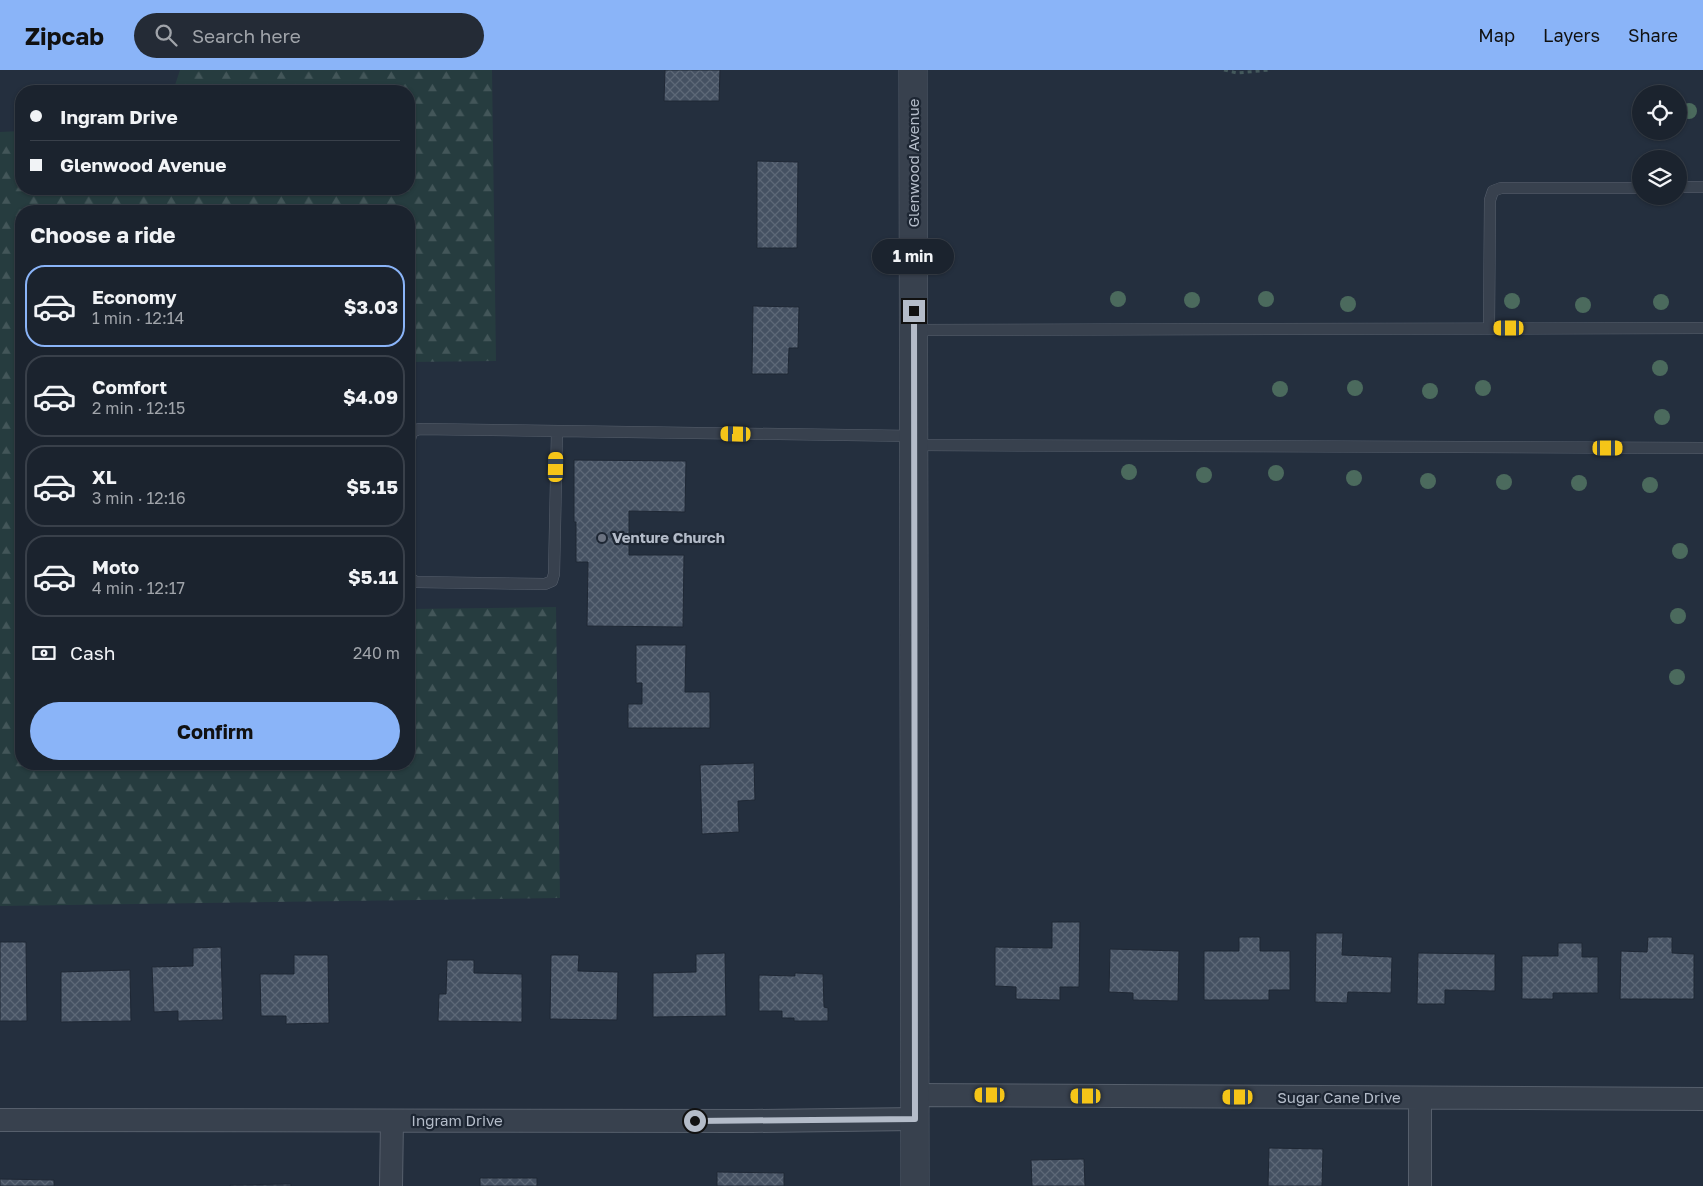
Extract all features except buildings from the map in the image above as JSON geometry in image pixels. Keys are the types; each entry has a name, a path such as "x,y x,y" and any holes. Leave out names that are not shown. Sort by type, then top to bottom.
{"street":[{"name":"Glenwood Avenue","path":"913,70 915,1186"},
{"name":"Sugar Cane Drive","path":"915,1107 1420,1098 1703,1099"},
{"path":"1420,1098 1420,1186"},
{"name":"Ingram Drive","path":"0,1120 752,1121 915,1107"},
{"path":"391,1186 392,1121"}],"lane":[{"path":"1687,187 1703,187"},
{"path":"1489,328 1490,200 1493,191 1501,188 1632,188"},
{"path":"914,330 1703,328"},
{"path":"415,431 419,429 914,440 1703,448"},
{"path":"415,581 545,584 552,581 554,574 557,432"}],"path":[{"path":"1224,70 1237,73 1270,70"}],"green space":[{"path":"180,70 492,70 496,361 415,362 415,205 15,205 15,770 415,770 415,609 556,607 560,898 0,906 0,132 15,131 15,195 415,195 415,85 175,85"}],"place":[{"name":"Venture Church","path":"602,538"}],"route":[{"path":"695,1121 915,1119 914,311"}]}
